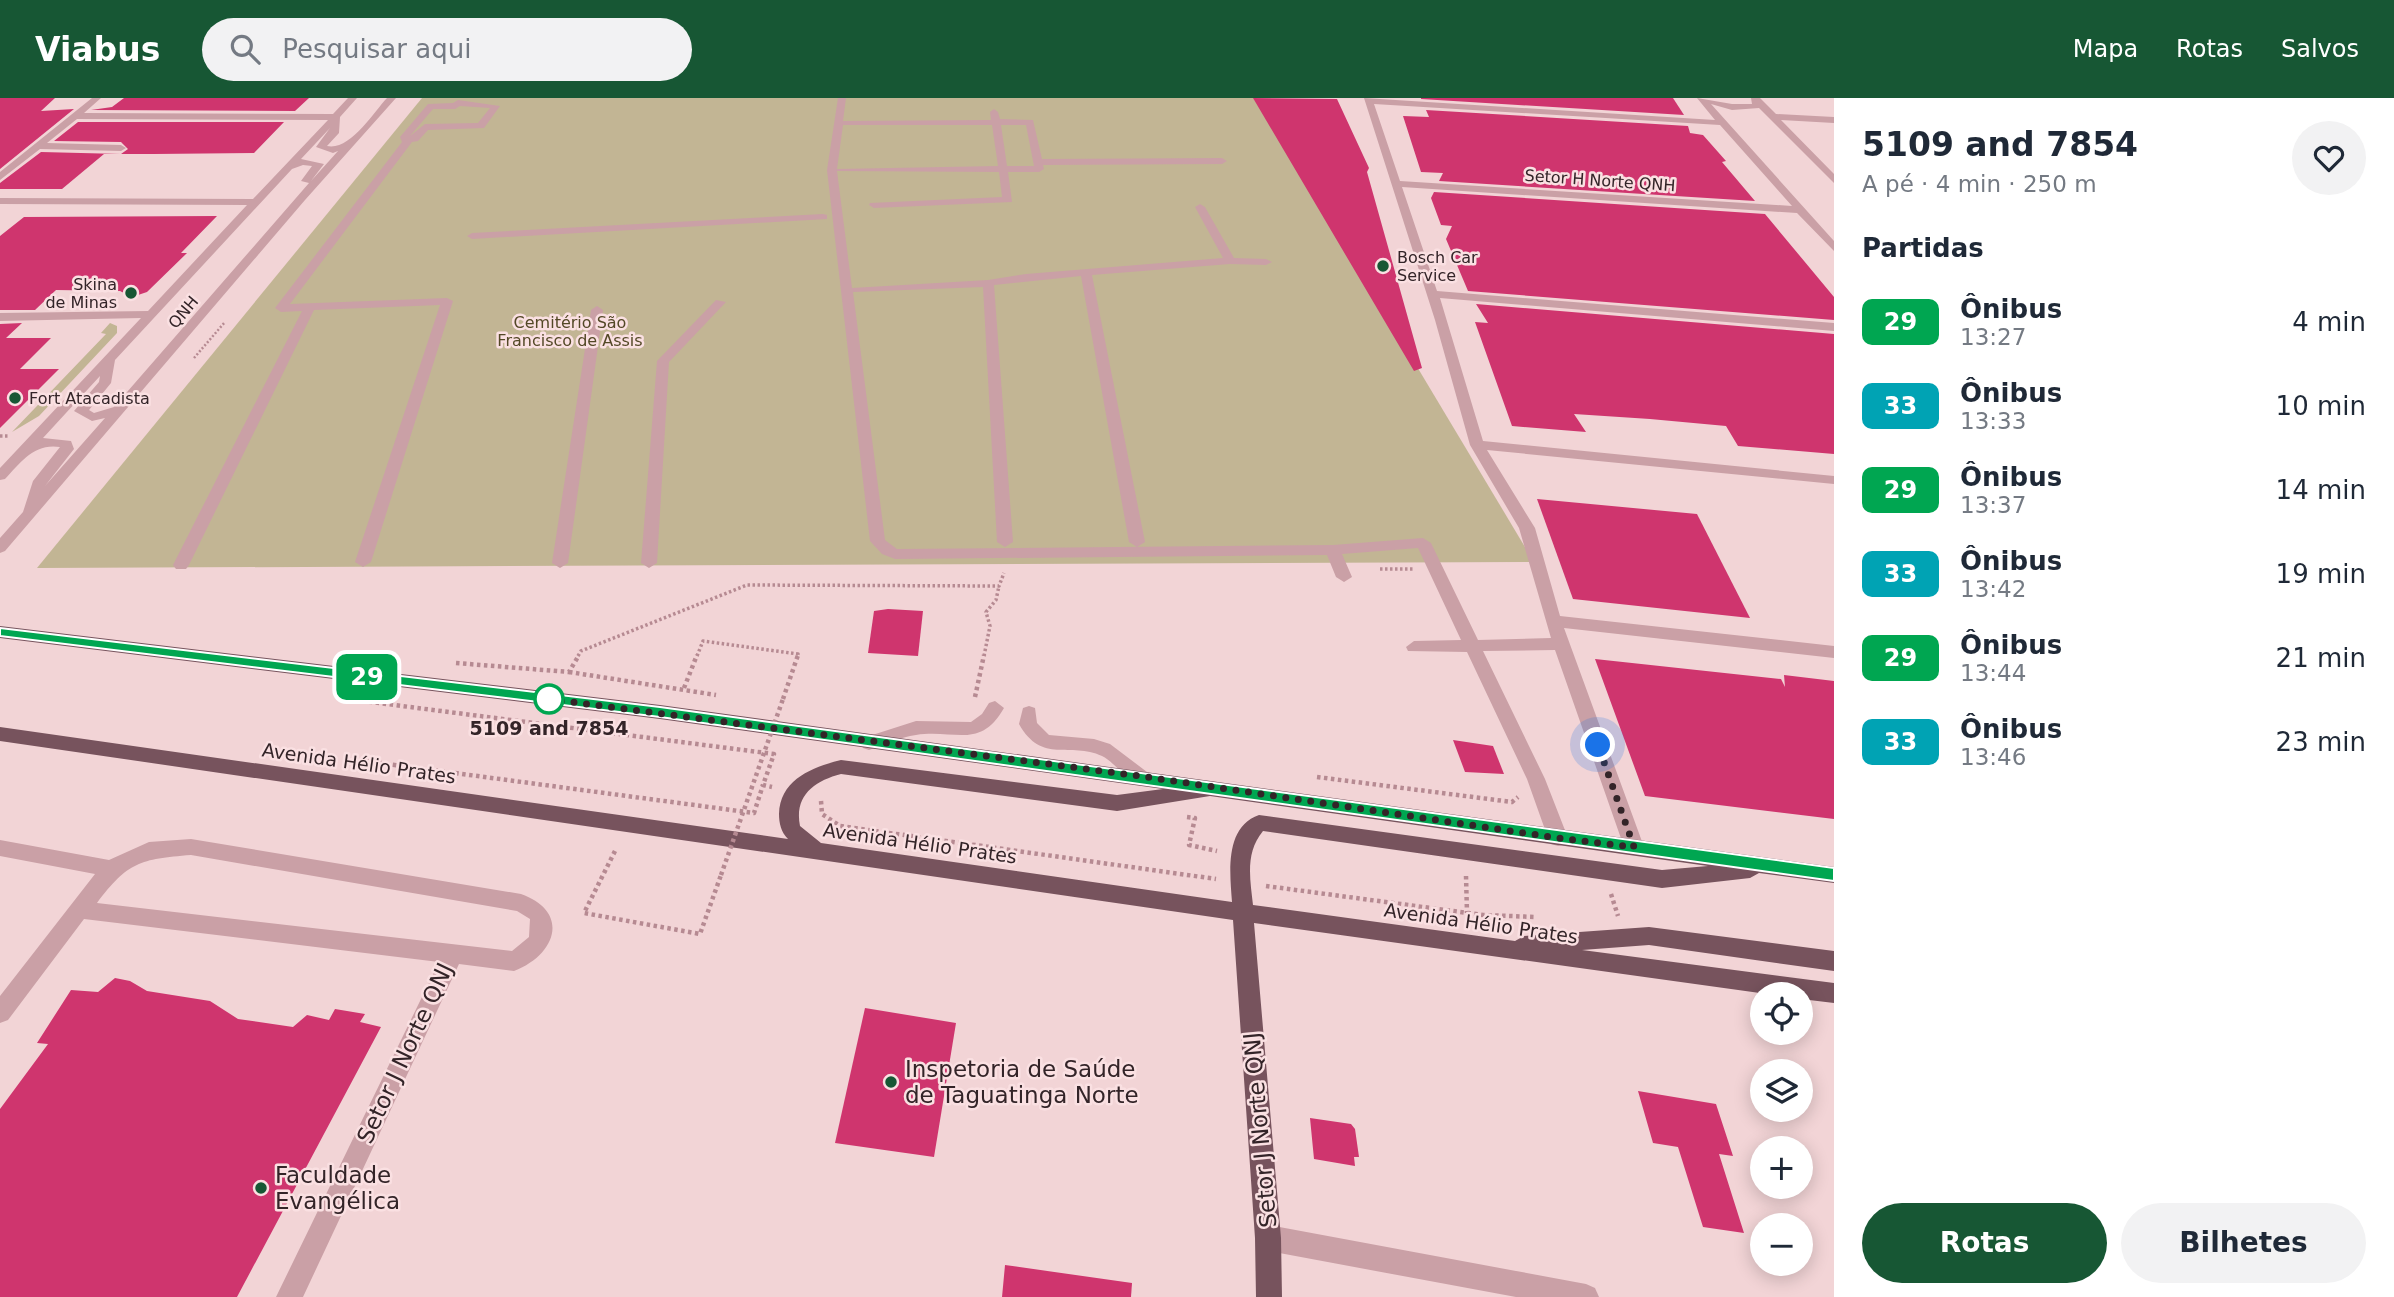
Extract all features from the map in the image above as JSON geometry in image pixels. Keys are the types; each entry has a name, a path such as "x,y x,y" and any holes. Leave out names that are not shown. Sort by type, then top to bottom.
{"main road":[{"path":"0,632 660,712 869,743 1140,776 1558,838 1834,875"},
{"name":"Avenida Hélio Prates","path":"0,734 1486,947 1834,993"},
{"path":"817,852 791,830 788,806 792,794 806,779 827,769 841,767 1117,803 1223,789"},
{"name":"Setor J Norte QNJ","path":"1268,1238 1239,883 1239,860 1246,838 1259,823 1662,879 1778,867"},
{"path":"1486,947 1650,936 1834,961"},
{"path":"1268,1238 1269,1297"}],"street":[{"path":"0,177 97,98"},
{"name":"QNH","path":"0,476 353,98"},
{"name":"QNH","path":"0,548 301,198 392,98"},
{"path":"842,98 832,170 878,541 882,547 895,554 1333,550 1423,543 1536,779 1558,838"},
{"path":"1701,98 1732,107 1756,106 1756,99"},
{"path":"1701,98 1834,248"},
{"path":"1634,847 1553,621 1527,527 1477,444 1369,99 1723,120 1740,112 1775,119 1834,120"},
{"path":"1756,99 1834,180"},
{"path":"462,100 496,106 481,126 425,127 415,139 409,139 403,139 431,106 455,106 462,100"},
{"path":"77,116 336,117 334,133 321,147 334,150 351,145"},
{"path":"874,205 1008,200 995,117"},
{"path":"841,170 1040,169 1030,122 995,117 845,123"},
{"path":"363,562 447,301 281,308 409,139"},
{"path":"38,146 121,148"},
{"path":"1038,162 1222,161"},
{"path":"288,167 307,162 319,164 305,182 301,198"},
{"name":"Setor H Norte QNH","path":"1397,184 1800,210"},
{"path":"0,201 257,202"},
{"path":"1200,207 1230,261"},
{"path":"471,236 823,217"},
{"path":"857,290 988,283 1230,261 1266,262"},
{"path":"1086,273 1137,542"},
{"path":"988,283 1004,542"},
{"path":"1432,294 1834,327"},
{"path":"649,562 663,361 720,302"},
{"path":"181,565 309,308"},
{"path":"560,563 597,310"},
{"path":"0,317 150,314"},
{"path":"111,358 105,383 81,411 86,416 99,416 125,405"},
{"path":"21,453 48,441 66,444 64,453 40,481 26,520"},
{"path":"1477,444 1834,480"},
{"path":"1333,550 1343,573"},
{"path":"1553,621 1834,652"},
{"path":"1414,647 1562,644"},
{"path":"869,743 919,727 954,731 972,729 993,712"},
{"path":"1029,713 1028,724 1038,738 1060,744 1105,749 1140,776"},
{"path":"0,1013 111,870 149,850 191,847 521,903 540,914 542,931 534,949 514,961 453,955"},
{"path":"0,848 111,870"},
{"name":"Setor J Norte QNJ","path":"80,910 453,955 289,1297"},
{"name":"Setor J Norte QNJ","path":"1268,1238 1586,1297"}],"path":[{"path":"1343,573 1435,568"},
{"path":"993,712 971,713 990,626 986,611 996,600 1002,573 1016,573"},
{"path":"569,672 580,651 747,585 999,586"},
{"path":"615,851 584,913 700,934 798,654 703,641 684,688"},
{"path":"445,662 569,672 725,696"},
{"path":"766,705 794,710"},
{"path":"356,759 754,813 763,785"},
{"path":"1308,776 1512,802 1526,791"},
{"path":"821,797 822,814 840,826 1467,913 1538,917"},
{"path":"1466,863 1467,913"},
{"path":"1605,920 1619,920 1608,883"}],"green space":[{"name":"Cemitério São Francisco de Assis","path":"422,98 1256,98 1534,562 37,568"},
{"path":"110,323 117,326 117,333 39,416 12,432 106,334 101,333"}],"building":[{"path":"0,98 55,98 41,111 74,109 0,169"},
{"path":"124,98 309,98 295,111 91,110 112,107"},
{"path":"1253,98 1337,99 1369,168 1367,172 1422,368 1414,371"},
{"path":"1673,98 1684,115 1421,99"},
{"path":"1426,110 1688,126 1690,133 1703,135 1755,201 1439,181 1443,173 1421,172 1403,116 1429,117"},
{"path":"78,122 284,122 254,153 121,154 128,149 121,142 54,141"},
{"path":"41,152 121,154 104,154 62,189 0,189 0,183"},
{"path":"1434,192 1765,214 1834,297 1834,320 1468,291 1446,239 1452,226 1441,225 1431,198"},
{"path":"217,216 181,253 187,253 147,292 132,297 120,291 56,290 35,310 0,310 0,236 24,217"},
{"path":"1476,304 1834,334 1834,454 1738,446 1726,426 1650,419 1574,414 1586,432 1512,426 1475,322 1488,323"},
{"name":"Fort Atacadista","path":"22,323 6,338 51,338 20,369 59,369 0,428 0,324"},
{"path":"1537,499 1697,514 1750,618 1573,599"},
{"path":"874,611 923,611 918,656 868,653"},
{"path":"1595,659 1781,679 1785,687 1784,675 1834,681 1834,819 1645,796"},
{"path":"1453,740 1493,746 1504,774 1465,772"},
{"path":"115,978 130,981 147,991 210,1001 238,1019 293,1027 307,1015 329,1020 335,1009 365,1014 360,1022 381,1027 237,1297 0,1297 0,1109 48,1044 37,1043 71,990 98,992"},
{"name":"Inspetoria de Saúde de Taguatinga Norte","path":"865,1008 956,1023 934,1157 835,1143"},
{"path":"1638,1091 1716,1104 1733,1156 1719,1154 1744,1233 1703,1227 1678,1147 1653,1143"},
{"path":"1310,1118 1351,1124 1355,1129 1359,1157 1354,1157 1355,1166 1314,1159"},
{"path":"1005,1265 1132,1283 1131,1297 1002,1297"}],"bus line":[{"name":"29","path":"0,632 660,712 869,743 1140,776 1558,838 1834,875"}],"place":[{"name":"Bosch Car Service","path":"1383,266"},
{"name":"Skina de Minas","path":"131,293"},
{"name":"Fort Atacadista","path":"15,398"},
{"name":"5109 and 7854","path":"549,699"},
{"name":"Inspetoria de Saúde de Taguatinga Norte","path":"891,1082"},
{"name":"Faculdade Evangélica","path":"261,1188"}],"route":[{"path":"549,699 660,712 869,743 1140,776 1634,847 1598,745"}]}
